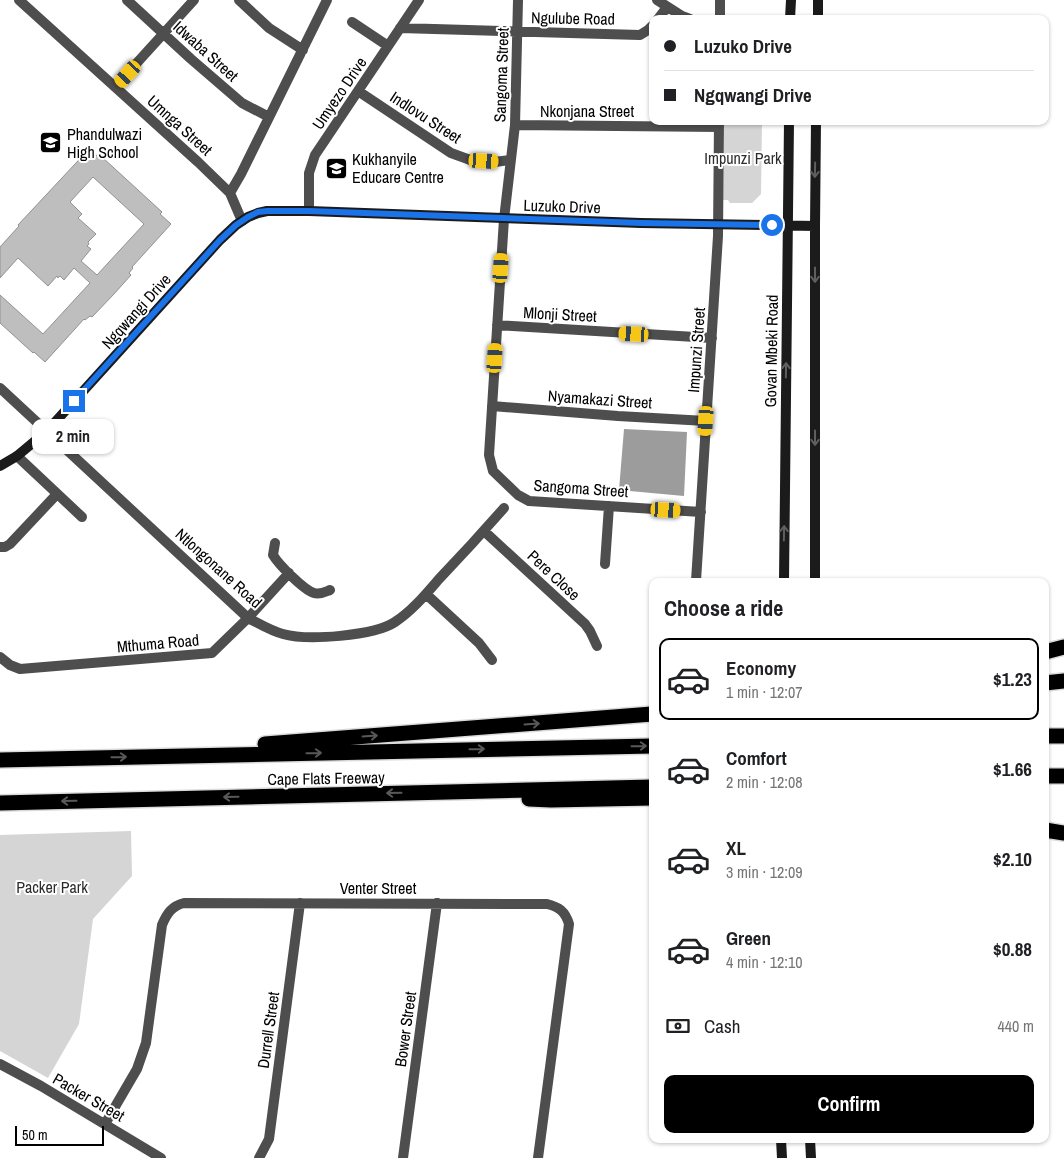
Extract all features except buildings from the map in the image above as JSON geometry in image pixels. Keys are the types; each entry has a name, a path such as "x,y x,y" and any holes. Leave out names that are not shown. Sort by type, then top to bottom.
{"highway":[{"path":"1049,651 1064,647"},
{"path":"1049,683 1064,681"},
{"path":"178,755 252,745 649,714"},
{"path":"1049,736 1064,736"},
{"name":"Cape Flats Freeway","path":"0,760 649,746"},
{"path":"1049,776 1064,776"},
{"name":"Cape Flats Freeway","path":"0,802 649,787"},
{"path":"430,793 551,800 649,798"},
{"path":"1049,831 1064,833"}],"main road":[{"path":"790,0 790,15"},
{"path":"818,0 818,15"},
{"name":"Govan Mbeki Road","path":"784,578 789,125"},
{"path":"815,578 814,226 816,125"},
{"name":"Luzuko Drive","path":"309,211 504,219 814,226"},
{"name":"Ngqwangi Drive","path":"0,466 16,456 47,431 220,240 242,221 258,212 309,211"},
{"path":"781,1143 782,1158"},
{"path":"810,1143 811,1158"}],"street":[{"name":"Umnga Street","path":"20,0 230,193 242,221"},
{"name":"Idwaba Street","path":"127,0 242,103 269,117"},
{"path":"115,87 194,0"},
{"path":"238,0 269,28 303,50"},
{"path":"230,193 327,0"},
{"name":"Umyezo Drive","path":"309,211 309,172 315,155 419,0"},
{"name":"Sangoma Street","path":"518,0 515,125 504,219 489,455 490,465 493,471 518,495 528,501 701,512"},
{"path":"657,0 682,15"},
{"path":"720,0 720,15"},
{"path":"661,15 667,7"},
{"path":"352,22 388,46"},
{"name":"Ngulube Road","path":"400,28 640,35 649,29"},
{"name":"Indlovu Street","path":"358,91 450,153 473,160 495,162 510,160"},
{"name":"Nkonjana Street","path":"515,125 649,124"},
{"name":"Impunzi Street","path":"696,578 718,224 719,125"},
{"name":"Mlonji Street","path":"497,325 712,338"},
{"name":"Ntlongonane Road","path":"0,388 248,618 284,635 305,637 368,632 394,623 426,594 504,508"},
{"name":"Nyamakazi Street","path":"492,406 706,421"},
{"path":"16,456 82,516"},
{"path":"0,547 10,544 57,494"},
{"path":"605,564 609,506"},
{"name":"Pere Close","path":"484,531 585,624 597,646"},
{"path":"275,543 273,555 310,592 320,594 330,590"},
{"name":"Mthuma Road","path":"0,657 10,665 20,669 206,655 216,650 289,573"},
{"path":"426,594 479,642 492,660"},
{"name":"Venter Street","path":"105,1124 142,1057 146,1043 162,925 170,910 177,905 184,903 547,904 556,906 567,916 569,924 538,1158"},
{"name":"Durrell Street","path":"259,1158 269,1139 300,903"},
{"name":"Bower Street","path":"403,1158 437,903"},
{"name":"Packer Street","path":"0,1064 161,1158"}],"green space":[{"name":"Impunzi Park","path":"724,125 762,125 761,194 752,203 730,203 728,200 723,200"},
{"name":"Packer Park","path":"131,831 132,876 93,919 79,1024 48,1078 0,1051 0,835"}],"shaded area":[{"path":"624,429 687,432 684,496 619,490"}],"place":[{"name":"Phandulwazi High School","path":"51,143"},
{"name":"Kukhanyile Educare Centre","path":"336,168"}],"route":[{"path":"74,401 220,240 236,225 258,212 309,211 504,219 772,225"}]}
